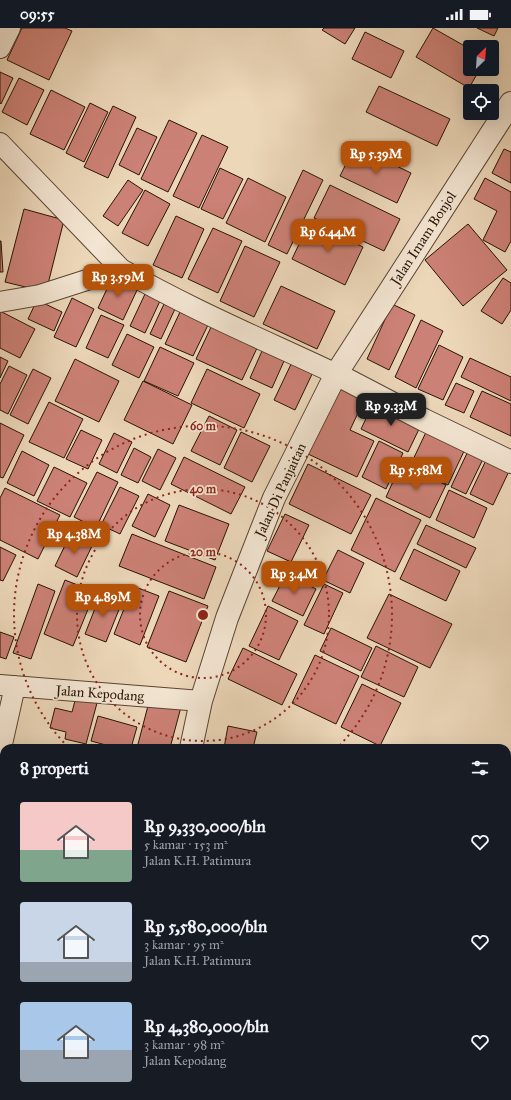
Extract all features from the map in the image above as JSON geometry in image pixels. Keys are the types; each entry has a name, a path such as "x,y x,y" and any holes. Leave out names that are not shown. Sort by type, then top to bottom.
{"street":[{"path":"0,48 10,28"},
{"name":"Jalan Imam Bonjol","path":"336,374 511,103"},
{"path":"0,143 122,269 145,283 336,374 424,420 511,462"},
{"path":"0,302 40,295 122,269"},
{"name":"Jalan Di Panjaitan","path":"192,744 201,701 227,618 274,498 336,374"},
{"path":"1,744 7,686"},
{"name":"Jalan Kepodang","path":"7,686 201,701"}],"building":[{"path":"22,28 65,28 72,31 49,80 7,60"},
{"path":"324,28 355,28 345,44 322,30"},
{"path":"433,28 463,45 463,76 476,76 471,84 463,84 416,57"},
{"path":"477,28 498,28 494,36"},
{"path":"365,32 404,51 391,78 352,59"},
{"path":"0,72 13,78 1,104 0,103"},
{"path":"19,78 44,90 27,125 2,112"},
{"path":"379,86 450,119 437,146 366,112"},
{"path":"51,90 85,107 64,150 30,134"},
{"path":"90,103 108,112 84,162 66,153"},
{"path":"113,106 136,117 108,178 84,167"},
{"path":"169,120 197,133 168,192 141,179"},
{"path":"137,128 157,137 139,175 119,165"},
{"path":"202,135 228,147 199,208 173,196"},
{"path":"355,146 411,173 397,203 340,176"},
{"path":"504,149 511,152 511,183 492,173"},
{"path":"220,168 243,179 223,219 201,209"},
{"path":"303,170 323,180 287,254 268,245"},
{"path":"248,178 286,197 265,242 226,223"},
{"path":"485,178 511,192 511,241 505,252 483,240 497,211 474,199"},
{"path":"128,180 143,190 118,226 103,216"},
{"path":"330,185 400,219 384,251 314,218"},
{"path":"145,190 170,204 148,246 122,233"},
{"path":"24,209 64,220 46,292 5,282"},
{"path":"176,216 204,229 182,278 153,265"},
{"path":"310,221 363,247 345,285 292,259"},
{"path":"468,224 507,270 463,306 425,260"},
{"path":"213,228 242,241 218,293 188,279"},
{"path":"1,241 3,272 0,272"},
{"path":"245,246 280,262 254,317 220,301"},
{"path":"113,276 138,288 123,320 98,308"},
{"path":"503,278 511,283 511,310 502,324 481,311"},
{"path":"281,286 335,311 317,349 263,324"},
{"path":"145,294 160,301 145,333 130,326"},
{"path":"72,298 94,309 76,347 54,337"},
{"path":"37,300 62,312 54,331 28,319"},
{"path":"164,304 175,309 161,339 150,334"},
{"path":"392,304 415,315 389,370 367,359"},
{"path":"0,311 35,329 20,358 0,348"},
{"path":"180,312 208,325 193,356 165,344"},
{"path":"101,315 124,325 108,358 86,348"},
{"path":"421,320 443,331 416,388 395,377"},
{"path":"212,325 258,346 242,380 196,359"},
{"path":"127,334 154,347 139,378 112,365"},
{"path":"439,345 463,357 443,400 418,389"},
{"path":"160,347 194,363 178,396 144,381"},
{"path":"262,351 284,361 272,388 250,378"},
{"path":"0,357 8,361 0,378"},
{"path":"470,358 511,377 511,401 461,377"},
{"path":"75,359 119,381 99,422 55,401"},
{"path":"293,360 314,370 295,410 274,400"},
{"path":"9,366 27,375 8,414 0,410 0,384"},
{"path":"33,369 51,378 28,424 10,415"},
{"path":"207,369 260,394 244,428 191,403"},
{"path":"143,381 192,405 173,444 124,420"},
{"path":"456,383 474,391 464,413 445,405"},
{"path":"340,386 365,398 350,430 374,441 357,477 308,454"},
{"path":"482,391 511,404 511,436 470,417"},
{"path":"49,402 83,419 64,458 29,442"},
{"path":"374,402 421,425 408,452 361,429"},
{"path":"209,416 237,430 220,465 191,451"},
{"path":"0,423 24,435 3,478 0,477"},
{"path":"428,428 466,447 448,485 410,466"},
{"path":"81,430 102,440 88,469 66,459"},
{"path":"241,432 270,446 252,482 224,468"},
{"path":"114,433 132,442 117,473 99,464"},
{"path":"379,441 403,453 386,489 362,477"},
{"path":"134,448 151,457 138,483 121,475"},
{"path":"158,449 176,458 160,490 142,481"},
{"path":"469,449 484,457 466,494 451,487"},
{"path":"22,451 49,465 34,496 7,483"},
{"path":"488,456 511,467 493,505 470,494"},
{"path":"184,457 245,487 231,514 171,484"},
{"path":"308,464 371,495 351,534 289,504"},
{"path":"401,464 446,485 430,518 386,497"},
{"path":"54,467 87,483 70,517 37,501"},
{"path":"97,472 118,482 96,528 74,517"},
{"path":"120,487 139,496 120,534 101,525"},
{"path":"5,488 60,515 38,559 0,540 0,498"},
{"path":"449,490 487,508 474,538 436,520"},
{"path":"148,494 170,505 155,537 132,526"},
{"path":"376,498 421,520 395,572 351,550"},
{"path":"179,505 229,524 215,560 165,541"},
{"path":"285,514 309,525 291,562 267,551"},
{"path":"426,525 476,548 466,568 417,544"},
{"path":"71,533 93,544 77,577 55,566"},
{"path":"132,534 216,567 204,599 119,566"},
{"path":"0,547 16,555 3,581 0,580"},
{"path":"414,549 460,571 446,601 400,579"},
{"path":"338,550 364,563 350,593 323,580"},
{"path":"286,574 316,589 303,616 272,601"},
{"path":"65,580 95,592 73,646 44,634"},
{"path":"38,584 55,591 31,659 13,653"},
{"path":"324,584 343,593 324,634 304,625"},
{"path":"133,586 159,596 140,645 114,634"},
{"path":"169,591 208,606 186,662 147,647"},
{"path":"101,593 122,602 106,642 85,634"},
{"path":"389,594 452,624 430,668 367,638"},
{"path":"268,606 298,621 279,660 249,646"},
{"path":"331,628 372,648 361,671 320,651"},
{"path":"0,632 14,637 6,659 0,657"},
{"path":"376,646 418,667 404,697 361,677"},
{"path":"243,648 297,674 282,705 228,679"},
{"path":"315,655 359,676 336,724 292,703"},
{"path":"362,684 401,703 381,744 376,744 341,727"},
{"path":"76,697 97,703 86,744 65,739 66,732 50,728 55,708 72,712"},
{"path":"150,698 181,707 171,744 138,744"},
{"path":"98,716 137,727 132,744 102,744 91,741"},
{"path":"228,726 257,732 254,744 225,744"}]}
